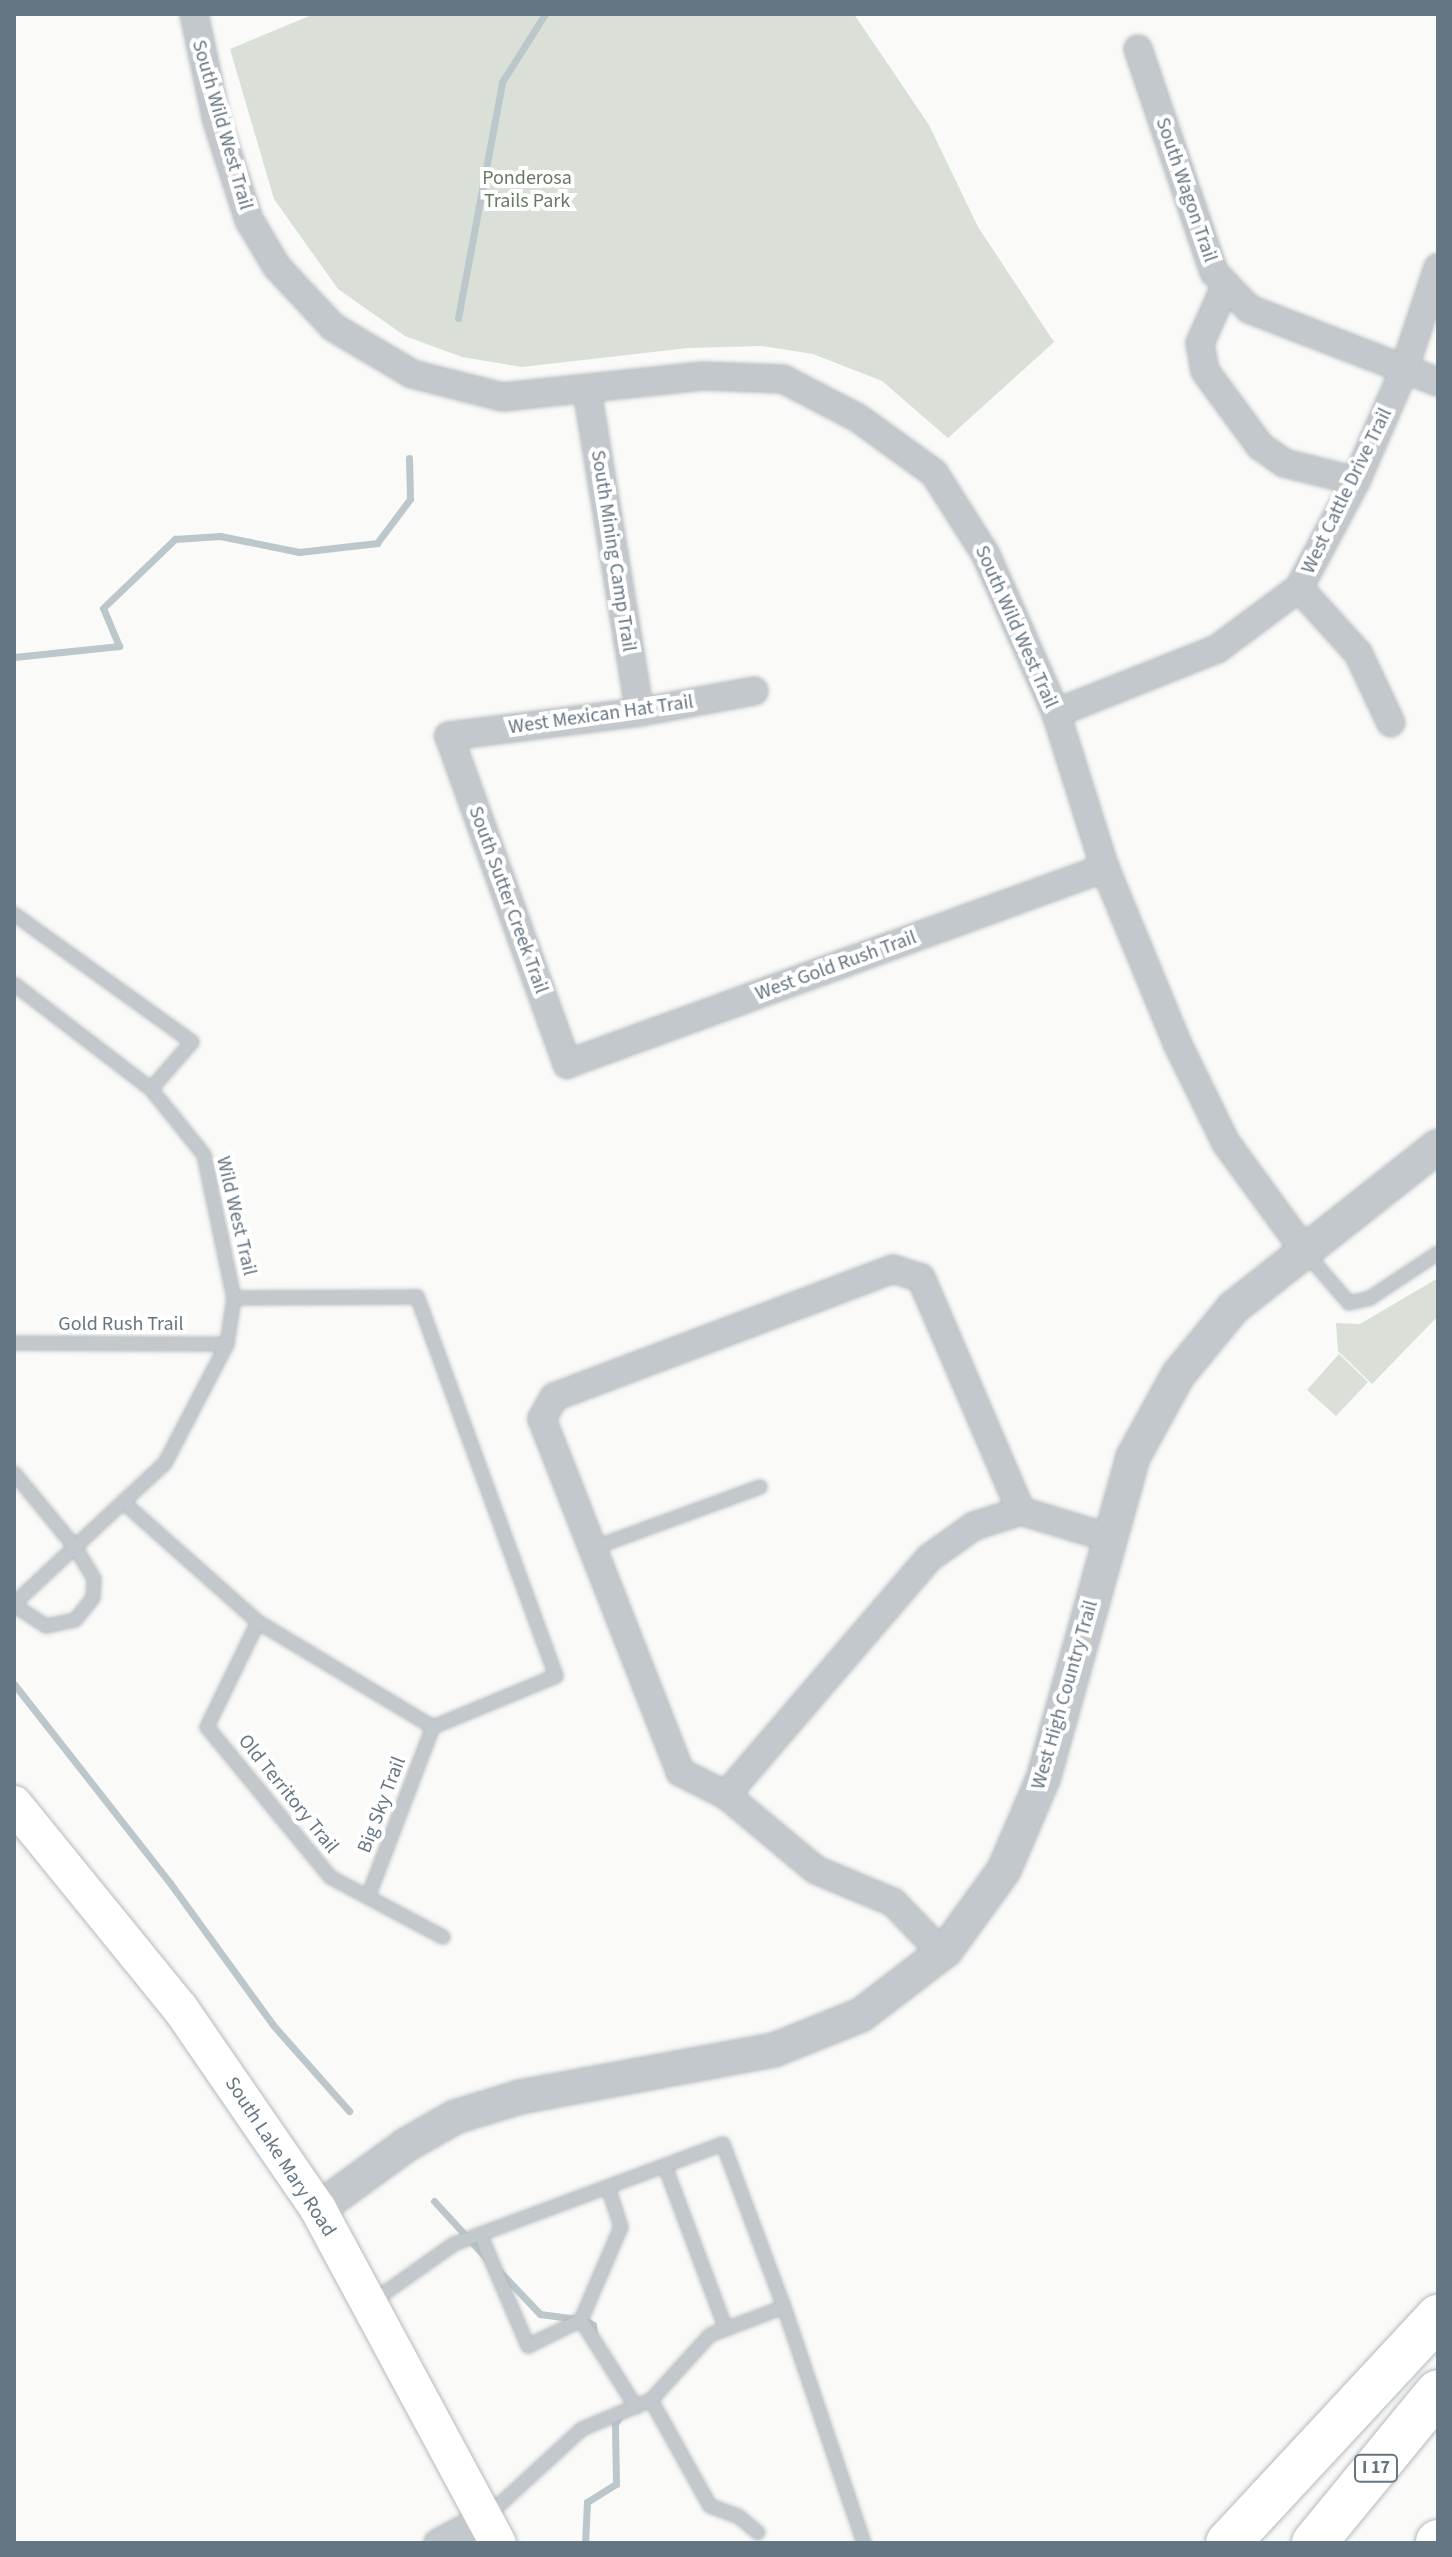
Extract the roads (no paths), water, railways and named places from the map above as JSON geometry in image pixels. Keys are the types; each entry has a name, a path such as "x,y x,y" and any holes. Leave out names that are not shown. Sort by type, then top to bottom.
{"highway":[{"path":"1228,2543 1438,2317"},
{"name":"I 17","path":"1314,2543 1438,2392"}],"main road":[{"name":"South Lake Mary Road","path":"14,1804 180,2008 318,2209 492,2530"}],"street":[{"name":"South Wild West Trail","path":"194,14 217,121 249,220 277,267 333,327 412,374 503,397 703,376 783,379 858,418 934,473 986,555 1056,713 1105,868 1177,1043 1226,1143 1304,1250"},
{"name":"South Wagon Trail","path":"1138,49 1214,272 1249,309 1438,382"},
{"name":"West Cattle Drive Trail","path":"1056,713 1217,649 1299,588 1356,481 1404,370 1438,268"},
{"path":"1226,285 1200,343 1212,383 1260,446 1284,463 1356,481"},
{"name":"South Mining Camp Trail","path":"587,390 640,712"},
{"path":"1299,588 1358,653 1391,723"},
{"name":"West Mexican Hat Trail","path":"449,736 640,712 754,691"},
{"name":"South Sutter Creek Trail","path":"449,736 567,1064"},
{"name":"West Gold Rush Trail","path":"567,1064 1105,868"},
{"name":"West High Country Trail","path":"318,2209 406,2145 455,2117 520,2097 774,2050 861,2015 942,1953 1004,1870 1044,1776 1133,1457 1178,1375 1233,1308 1438,1146"},
{"path":"942,1953 893,1902 816,1870 726,1795 680,1772 542,1419 554,1397 893,1269 921,1278 1021,1511"},
{"path":"726,1795 929,1558 974,1526 1021,1511 1110,1538"},
{"path":"438,2543 492,2530"}],"lane":[{"path":"14,914 192,1042 151,1089"},
{"name":"Wild West Trail","path":"14,984 151,1089 204,1155 234,1298 227,1344 165,1463 14,1604"},
{"path":"1304,1250 1349,1303 1370,1298 1438,1253"},
{"path":"123,1502 258,1622 433,1727 556,1676 417,1297 234,1298"},
{"name":"Gold Rush Trail","path":"14,1343 227,1344"},
{"path":"14,1473 75,1547 94,1589 93,1598 75,1620 46,1626 14,1604"},
{"path":"593,1548 760,1487"},
{"name":"Old Territory Trail","path":"258,1622 207,1727 330,1877 443,1937"},
{"name":"Big Sky Trail","path":"368,1897 433,1727"},
{"path":"369,2304 454,2244 723,2144 784,2307 864,2543"},
{"path":"665,2166 726,2329"},
{"path":"480,2234 528,2346 581,2320 621,2227 608,2187"},
{"path":"492,2530 582,2429 651,2400 710,2335 784,2307"},
{"path":"581,2320 636,2407"},
{"path":"651,2400 710,2506 738,2516 758,2533"}],"waterway":[{"path":"458,318 502,82 545,14"},
{"path":"14,657 119,646 103,608 175,539 220,536 299,552 377,543 410,499 409,458"},
{"path":"14,1684 170,1883 273,2025 349,2111"},
{"path":"434,2201 489,2261"},
{"path":"500,2272 540,2314 585,2320 593,2325 594,2336"},
{"path":"585,2543 587,2502 616,2484 615,2424 621,2414"}],"park label":[{"name":"Ponderosa Trails Park","path":"527,190"}]}
